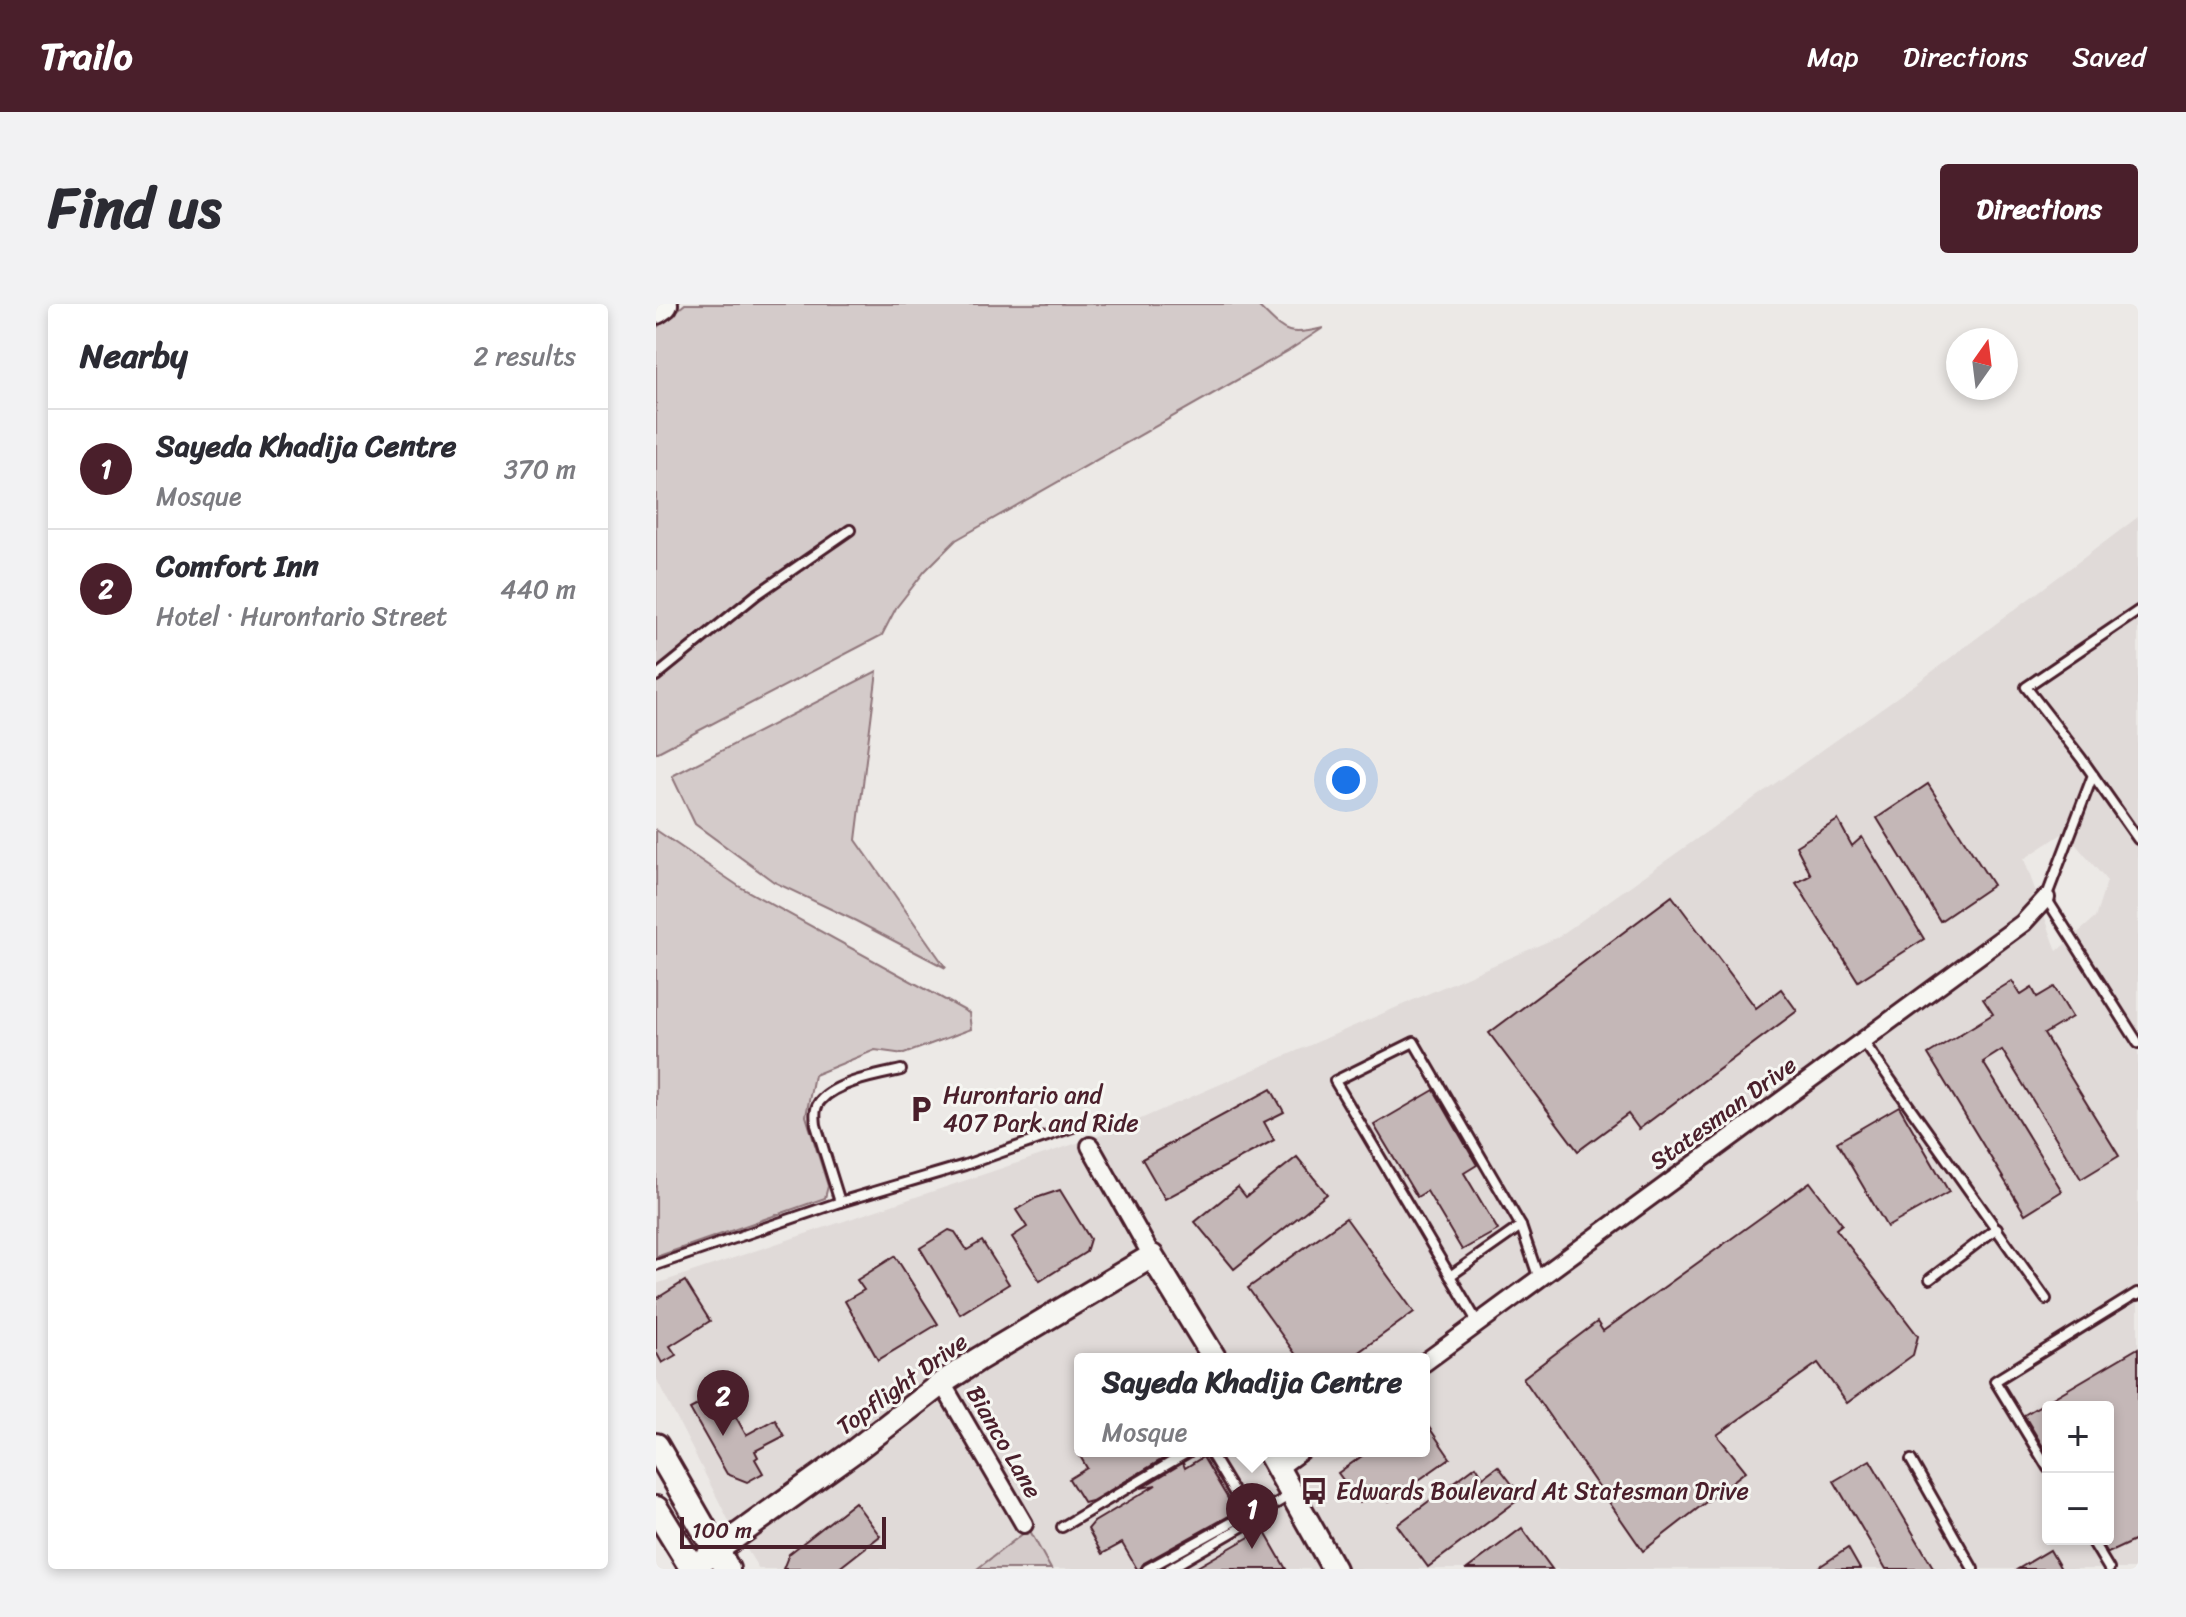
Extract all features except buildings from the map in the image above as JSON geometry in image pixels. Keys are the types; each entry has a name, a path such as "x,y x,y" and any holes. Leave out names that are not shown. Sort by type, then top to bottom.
{"highway":[{"path":"656,309 663,304"}],"main road":[{"path":"656,1446 722,1560"},
{"path":"656,1509 692,1569"}],"street":[{"name":"Statesman Drive","path":"1430,1359 2023,923 2046,898"},
{"path":"1090,1146 1211,1353"},
{"name":"Topflight Drive","path":"692,1569 722,1560 942,1383 1152,1256"},
{"name":"Bianco Lane","path":"942,1383 1024,1524"},
{"path":"1273,1459 1334,1569"}],"lane":[{"path":"656,676 756,595 850,530"},
{"path":"2138,611 2026,687 2138,839"},
{"path":"2093,775 2046,898 2138,1043"},
{"path":"1863,1041 2046,1299"},
{"path":"1478,1323 1335,1081 1414,1042 1521,1226 1539,1279"},
{"path":"840,1202 816,1125 819,1101 835,1089 901,1070"},
{"path":"656,1265 1073,1127"},
{"path":"1450,1276 1521,1226"},
{"path":"1930,1279 1997,1228"},
{"path":"2042,1458 1995,1381 2138,1295"},
{"path":"1062,1527 1180,1457"},
{"path":"1213,1457 1247,1514"},
{"path":"1911,1460 1973,1569"},
{"path":"1147,1569 1247,1514 1293,1493"},
{"path":"1169,1569 1257,1518 1265,1508"},
{"path":"2095,1545 2109,1569"}],"shaded area":[{"path":"685,304 1256,304 1285,330 1300,332 1323,328 1288,351 956,540 925,571 896,608 882,635 656,753 656,328"},
{"path":"2138,517 2138,1569 1051,1569 1029,1529 977,1569 759,1569 729,1521 656,1378 656,1284 1113,1131 1558,937 1917,683","holes":["2065,832 2107,881 2095,918 2057,951 2024,859"]},
{"path":"877,671 856,840 946,968 774,882 695,824 672,776"},
{"path":"656,830 740,887 969,1013 971,1029 904,1054 875,1050 814,1075 806,1116 828,1186 825,1198 656,1257"},
{"path":"1029,1529 1051,1569 977,1569"}],"place":[{"name":"Hurontario and 407 Park and Ride","path":"921,1109"},
{"name":"Comfort Inn","path":"723,1436"},
{"name":"Edwards Boulevard At Statesman Drive","path":"1314,1491"},
{"name":"Sayeda Khadija Centre","path":"1252,1549"}]}
